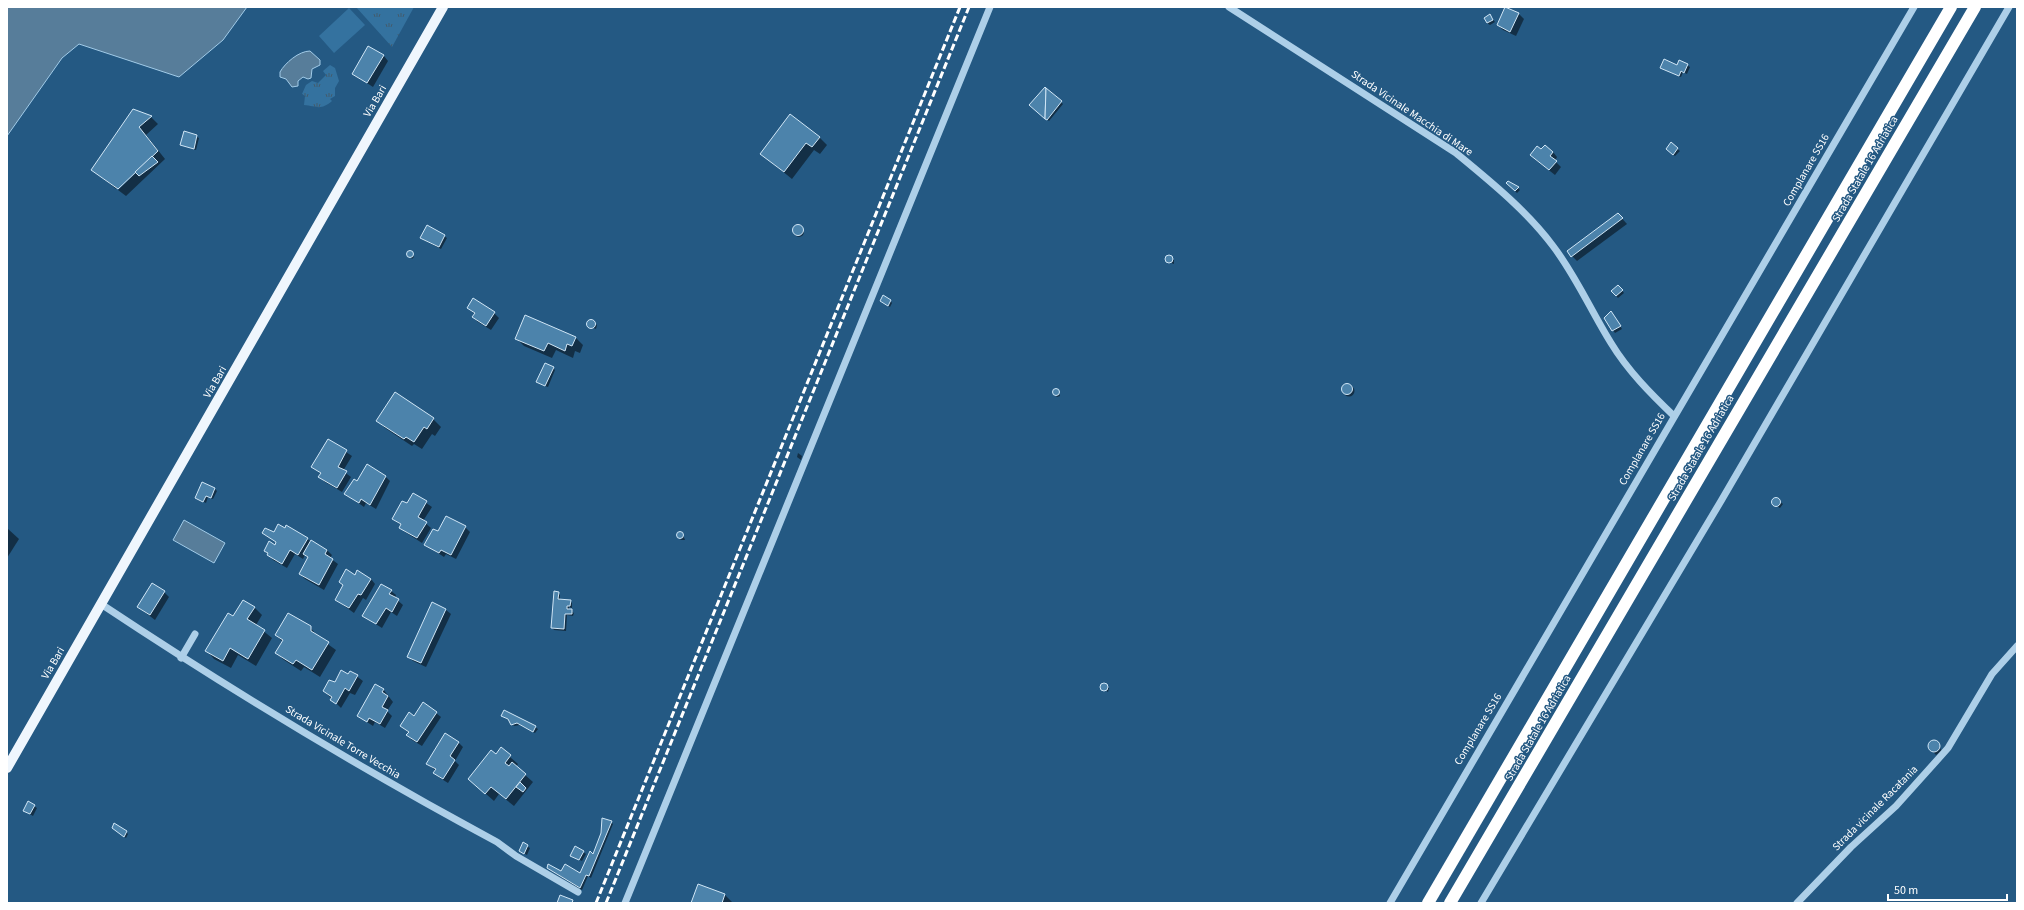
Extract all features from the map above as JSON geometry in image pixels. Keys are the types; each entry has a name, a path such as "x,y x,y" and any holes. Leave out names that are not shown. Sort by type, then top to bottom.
{"highway":[{"name":"Strada Statale 16 Adriatica","path":"1428,903 1951,7"},
{"name":"Strada Statale 16 Adriatica","path":"1450,903 1975,7"}],"main road":[{"name":"Via Bari","path":"7,768 442,7"}],"street":[{"path":"625,903 990,7"},
{"name":"Strada Vicinale Macchia di Mare","path":"1229,7 1456,153 1480,173 1531,220 1552,244 1564,261 1612,344 1646,389 1674,416"},
{"name":"Complanare SS16","path":"1390,903 1914,7"},
{"path":"1481,903 1736,475 2009,7"},
{"name":"Strada Vicinale Torre Vecchia","path":"101,604 181,658 362,768 497,842 516,856 578,892"},
{"path":"181,658 195,634"},
{"name":"Strada vicinale Racatania","path":"1797,903 1851,847 1896,806 1948,748 1992,674 2017,646"}],"green space":[{"path":"356,7 414,7 392,47"},
{"path":"349,8 365,25 334,53 319,36"},
{"path":"330,65 335,68 339,81 335,88 335,96 330,99 332,101 321,107 304,105 305,96 302,94 306,85 312,81 318,83 326,75 323,71"}],"shaded area":[{"path":"7,7 247,7 223,40 179,77 79,44 62,58 7,136"},
{"path":"310,51 320,60 320,65 312,69 311,78 308,79 303,77 298,81 298,86 292,87 286,79 280,77 280,72 293,58 301,53"},
{"path":"184,520 225,543 214,563 173,540"}],"building":[{"path":"1505,7 1519,13 1510,32 1497,25"},
{"path":"1490,14 1493,20 1487,23 1484,18"},
{"path":"368,46 384,55 367,83 352,74"},
{"path":"1664,59 1677,65 1679,60 1688,64 1684,73 1681,71 1679,76 1660,68"},
{"path":"1045,87 1046,88 1045,119 1029,105"},
{"path":"1046,88 1062,101 1047,120 1045,119"},
{"path":"133,109 152,116 139,127 158,151 118,189 91,170"},
{"path":"790,114 820,137 812,147 806,143 784,172 760,154"},
{"path":"184,131 197,135 194,149 180,145"},
{"path":"1671,142 1678,148 1673,155 1666,149"},
{"path":"1545,145 1553,152 1550,156 1557,161 1549,170 1530,155 1537,146 1541,149"},
{"path":"152,156 158,162 139,176 135,172"},
{"path":"1508,181 1519,187 1515,191 1506,183"},
{"path":"1618,213 1623,218 1571,257 1567,251"},
{"path":"427,225 445,235 439,247 420,238"},
{"path":"796,225 800,225 802,226 802,234 796,235 793,232 793,228"},
{"path":"410,250 413,251 413,257 410,258 407,257 406,254 407,251"},
{"path":"1169,255 1172,256 1172,262 1169,263 1166,262 1165,259 1166,256"},
{"path":"1618,285 1623,290 1616,296 1611,291"},
{"path":"883,295 891,300 888,306 880,301"},
{"path":"473,298 495,312 486,326 472,317 475,313 467,308"},
{"path":"1611,311 1621,326 1612,331 1604,318"},
{"path":"525,315 576,337 572,346 567,344 565,351 548,343 544,351 515,339"},
{"path":"591,319 596,324 591,329 586,324"},
{"path":"545,363 554,367 545,386 536,382"},
{"path":"1347,383 1351,385 1353,389 1351,393 1347,395 1343,393 1341,389 1343,385"},
{"path":"1056,388 1059,389 1059,395 1056,396 1053,395 1052,392 1053,389"},
{"path":"395,392 434,418 427,429 424,427 414,442 406,437 404,439 376,421"},
{"path":"328,439 347,450 338,467 347,471 337,488 318,477 321,473 311,467"},
{"path":"367,464 386,476 370,505 361,499 359,503 344,494 354,479 357,481"},
{"path":"202,482 215,488 211,498 206,496 203,502 195,498"},
{"path":"413,493 427,501 418,517 427,522 417,538 399,528 401,524 392,519 402,501 407,503"},
{"path":"1774,498 1778,498 1780,502 1778,506 1774,506 1772,504 1772,500"},
{"path":"446,516 466,526 451,555 441,550 439,553 424,545 433,529 438,531"},
{"path":"278,524 285,528 286,525 308,538 298,555 290,550 282,564 267,555 268,553 264,551 269,541 275,545 276,542 262,533 265,528 274,532"},
{"path":"680,531 683,532 683,538 680,539 677,538 676,535 677,532"},
{"path":"311,540 327,550 325,554 333,559 319,585 299,574 308,557 303,554"},
{"path":"346,569 355,575 357,570 371,579 361,595 358,594 349,608 335,600 343,585 339,582"},
{"path":"152,583 165,591 150,615 137,607"},
{"path":"381,584 392,590 389,594 399,599 392,612 386,608 376,624 362,616"},
{"path":"554,591 559,592 558,599 571,600 570,606 567,606 567,609 572,609 572,614 565,614 564,629 551,628"},
{"path":"243,600 255,607 247,619 265,630 248,659 230,648 223,661 205,651 228,613 233,616"},
{"path":"432,602 446,609 421,663 407,657"},
{"path":"288,613 311,626 311,631 329,642 312,670 296,660 293,664 275,653 283,640 275,635"},
{"path":"341,670 348,674 350,671 358,675 349,691 345,688 336,704 330,700 332,697 323,691 329,680 335,682"},
{"path":"1104,683 1107,684 1107,690 1104,691 1101,690 1100,687 1101,684"},
{"path":"375,684 384,689 382,692 388,696 382,707 388,710 380,724 369,718 367,722 357,716"},
{"path":"423,702 437,712 417,742 406,735 409,732 400,726 409,712 414,716"},
{"path":"504,710 536,726 533,732 517,723 511,725 508,719 501,716"},
{"path":"445,733 459,742 450,756 455,760 443,779 433,773 436,769 426,764"},
{"path":"1932,740 1936,740 1940,746 1936,752 1932,752 1928,748 1928,744"},
{"path":"501,747 511,755 505,763 509,766 512,762 526,774 506,799 491,787 485,794 468,779 491,750 496,754"},
{"path":"520,782 526,788 523,792 516,787"},
{"path":"28,801 35,805 30,814 23,811"},
{"path":"602,818 612,821 589,876 586,875 580,888 547,868 548,864 561,871 565,864 580,873 590,851 593,854 601,833"},
{"path":"114,823 127,831 124,837 112,828"},
{"path":"523,842 528,845 524,854 519,851"},
{"path":"575,846 584,851 579,860 570,856"},
{"path":"698,884 725,894 722,903 691,903"},
{"path":"560,895 573,900 572,903 557,903"}],"railway":[{"path":"596,903 960,7"},
{"path":"606,903 969,7"}]}
